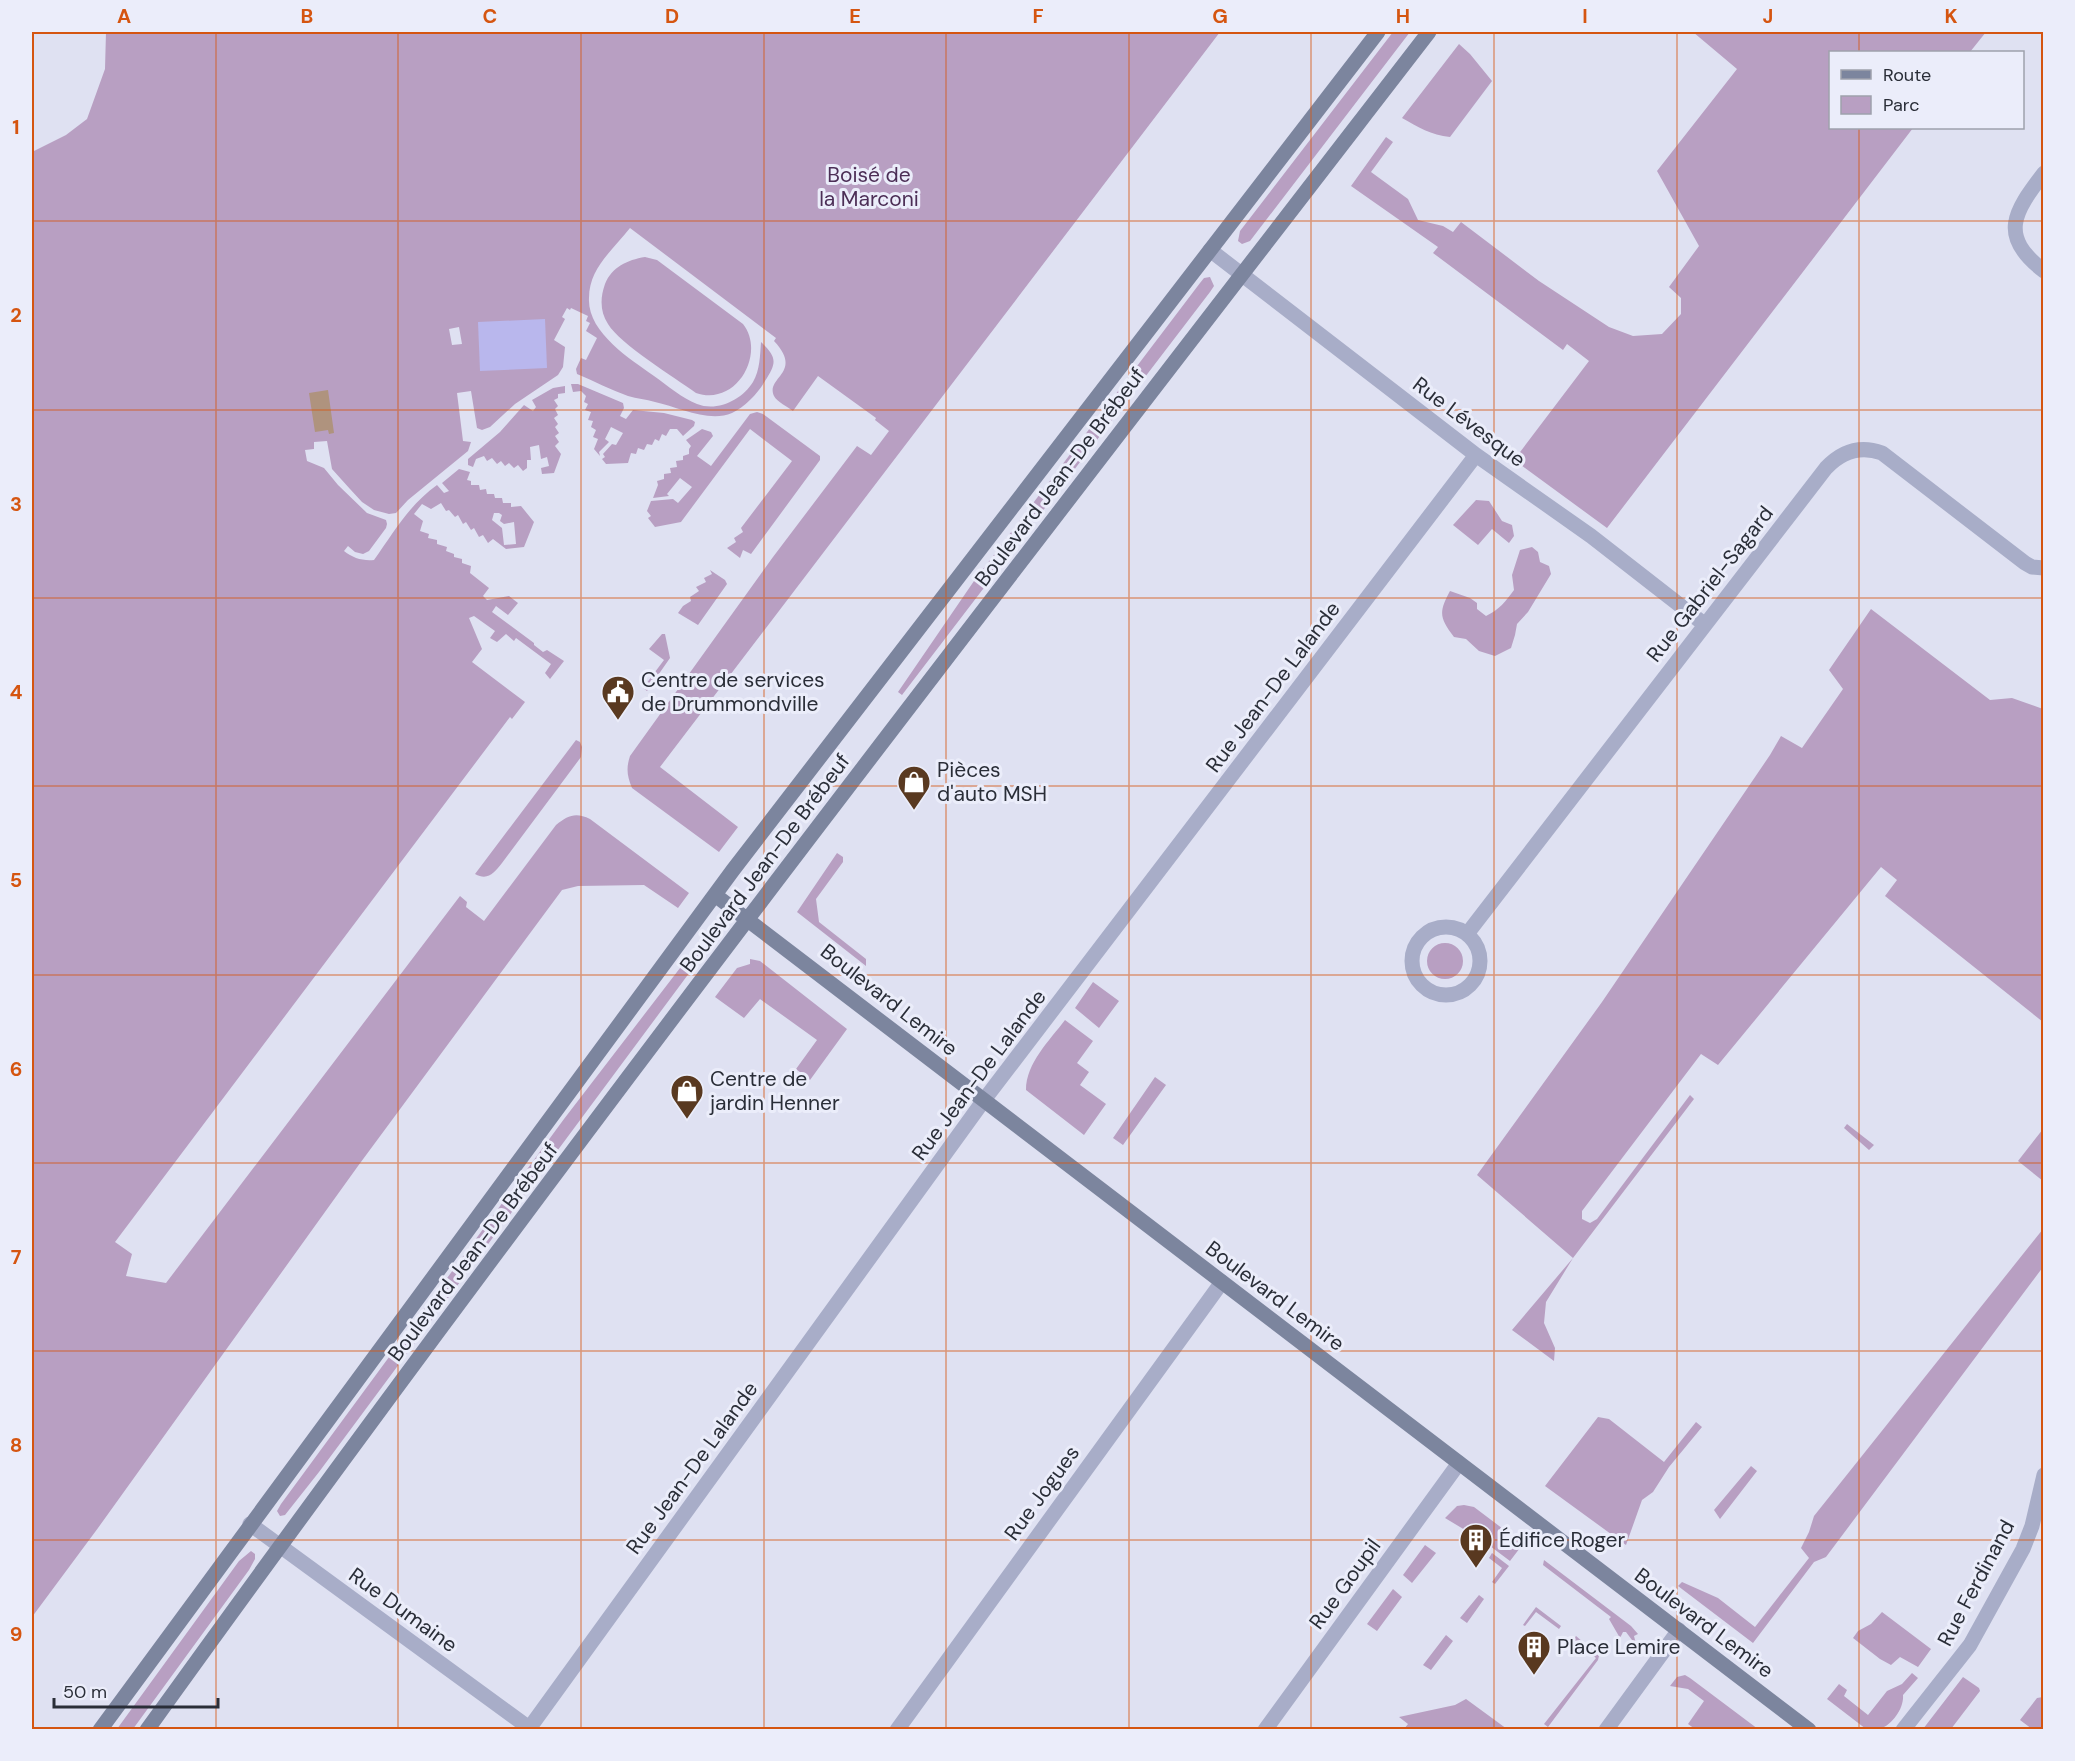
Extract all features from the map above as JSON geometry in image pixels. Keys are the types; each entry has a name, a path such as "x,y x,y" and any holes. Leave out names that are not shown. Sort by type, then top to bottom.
{"main road":[{"name":"Boulevard Jean-De Brébeuf","path":"100,1730 715,895 1378,32"},
{"name":"Boulevard Jean-De Brébeuf","path":"147,1730 279,1546 748,920 1241,274 1429,32"},
{"name":"Boulevard Lemire","path":"715,895 1809,1730"}],"street":[{"path":"2043,173 2025,198 2016,218 2016,238 2025,255 2043,271"},
{"name":"Rue Lévesque","path":"1210,250 1476,455 1591,536 1704,624"},
{"name":"Rue Gabriel-Sagard","path":"1467,934 1704,624 1826,468 1838,456 1852,450 1866,449 1882,453 2025,563 2043,568"},
{"name":"Rue Jean-De Lalande","path":"530,1729 984,1100 1476,455"},
{"path":"1445,927 1467,934 1479,951 1478,973 1472,983 1464,990 1453,994 1431,991 1422,985 1416,976 1413,954 1425,935 1434,929 1445,927"},
{"name":"Rue Jogues","path":"897,1730 1222,1282"},
{"name":"Rue Goupil","path":"1265,1730 1459,1463"},
{"name":"Rue Ferdinand","path":"1903,1730 1970,1644 2023,1549 2038,1530 2043,1475"},
{"name":"Rue Dumaine","path":"250,1524 530,1729"},
{"path":"1606,1730 1678,1630"}],"green space":[{"name":"Boisé de la Marconi","path":"106,32 1220,32 660,767 738,827 719,852 632,788 628,772 630,756 773,557 857,446 871,455 889,431 875,420 876,418 818,376 793,411 780,402 774,396 773,389 785,367 785,360 774,341 776,338 630,228 597,268 593,278 589,298 590,310 595,322 602,333 622,353 680,395 705,406 728,403 748,388 757,373 761,342 770,352 774,360 773,365 759,390 742,407 723,416 694,413 628,396 577,374 576,369 581,358 586,360 597,338 586,331 590,323 586,321 588,316 567,308 562,317 565,319 554,340 565,347 563,367 558,375 515,404 490,427 482,430 477,428 471,391 457,393 463,441 471,442 468,451 408,500 396,513 389,514 374,510 362,502 332,469 327,441 314,442 314,449 305,450 307,461 324,468 367,513 386,520 386,528 369,551 363,554 355,552 348,546 344,551 358,558 374,560 418,501 437,485 444,493 449,491 442,483 459,469 470,472 467,480 471,481 471,485 479,485 480,490 486,489 487,494 494,494 495,498 502,498 503,503 511,503 511,507 521,506 534,522 524,547 506,549 493,539 488,543 483,535 479,537 474,528 471,530 466,522 463,524 458,515 455,517 449,510 446,511 441,503 431,509 422,504 414,514 423,521 420,531 429,534 428,538 437,540 437,544 447,547 446,551 462,559 462,563 471,566 470,573 489,588 483,596 487,600 509,596 518,603 508,615 496,606 492,612 543,652 547,650 564,661 550,679 545,673 551,664 516,638 514,641 506,634 497,642 490,638 495,631 474,616 469,618 482,649 472,662 525,702 512,719 510,717 115,1242 132,1254 126,1276 166,1283 460,896 467,902 466,907 484,921 560,822 576,815 590,819 689,893 678,908 644,885 578,886 562,890 358,1166 32,1617 32,152 66,135 87,119 105,69","holes":["459,327 462,344 452,345 449,329","494,513 502,515 500,521 504,524 514,522 516,544 504,545 502,528 492,520"]},
{"path":"1393,32 1410,32 1250,241 1242,244 1238,241 1240,231"},
{"path":"1693,32 1986,32 1971,51 1829,51 1829,129 1912,129 1607,528 1514,460 1589,361 1567,344 1563,350 1433,253 1438,247 1351,186 1386,137 1393,142 1371,172 1408,199 1418,220 1443,226 1453,232 1461,222 1539,281 1609,327 1633,336 1662,334 1681,314 1681,298 1669,287 1699,246 1657,171 1737,69"},
{"path":"1459,44 1492,81 1450,137 1431,132 1402,118"},
{"path":"645,257 657,260 743,324 749,336 751,349 744,375 735,385 724,392 711,395 696,393 635,350 608,324 603,315 602,300 603,289 608,278 621,265"},
{"path":"1210,277 1214,286 1210,292 902,695 898,692 974,581 1200,283 1204,278"},
{"path":"571,384 578,384 623,403 624,408 620,416 626,419 633,410 664,413 692,420 695,422 694,426 683,436 677,429 670,429 666,436 662,434 659,441 655,439 652,445 647,444 644,450 638,448 636,454 631,453 628,463 606,464 602,459 605,457 603,454 612,444 616,445 623,433 611,427 605,439 609,442 599,452 600,456 594,449 598,439 593,437 596,430 591,427 593,421 588,420 591,412 585,410 588,404 584,402 586,396 581,391 573,392"},
{"path":"565,386 565,393 558,394 558,398 554,400 558,406 555,409 558,415 554,418 558,424 555,427 559,433 555,436 559,442 555,446 561,454 554,473 542,474 541,468 549,466 547,457 541,459 539,445 530,447 531,460 527,460 527,468 523,471 518,465 514,468 509,463 505,466 501,461 497,464 492,458 487,461 484,456 476,459 473,467 468,465 468,459 500,432 524,405 533,411 536,407 532,400 553,388"},
{"path":"757,412 820,456 820,460 751,554 743,550 740,558 727,548 736,542 734,538 743,532 741,528 792,461 750,429 681,522 655,527 648,518 651,516 647,511 651,501 673,499 678,503 692,487 680,478 667,494 669,496 653,498 658,485 657,481 664,479 664,474 671,473 670,468 677,467 676,461 683,460 683,456 689,454 691,446 686,440 702,429 711,432 713,436 697,456 711,466 750,414"},
{"path":"1476,500 1489,501 1502,521 1512,525 1514,536 1509,543 1492,529 1478,545 1453,525"},
{"path":"1532,547 1538,552 1540,562 1549,566 1551,574 1528,612 1517,624 1511,648 1495,656 1479,651 1466,639 1454,637 1442,615 1450,591 1470,598 1477,603 1477,609 1486,616 1491,614 1514,590 1512,575 1520,550"},
{"path":"710,570 725,580 727,584 698,625 678,613 691,601 690,597 699,591 696,587 706,582 704,578 712,574"},
{"path":"1871,609 1990,700 2012,698 2043,709 2043,1022 1885,896 1897,880 1881,867 1718,1065 1701,1054 1582,1211 1582,1219 1590,1223 1597,1219 1690,1095 1694,1099 1573,1258 1477,1175 1602,1002 1781,736 1802,748 1843,689 1829,670"},
{"path":"662,634 665,634 670,658 647,691 643,688 664,660 649,649"},
{"path":"576,740 582,747 581,757 502,863 487,876 475,874"},
{"path":"837,853 843,857 843,862 816,899 819,922 866,959 866,966 797,912"},
{"path":"700,942 706,944 707,949 319,1472 285,1515 280,1516 277,1511 281,1504 564,1119"},
{"path":"1445,943 1458,948 1463,961 1458,974 1445,979 1432,974 1427,961 1432,948"},
{"path":"750,959 760,961 847,1029 810,1080 796,1069 817,1040 760,999 744,1018 715,997 737,968 750,964"},
{"path":"1093,982 1119,1001 1099,1028 1075,1008"},
{"path":"1065,1020 1093,1041 1077,1063 1089,1072 1080,1085 1106,1104 1084,1135 1026,1090 1034,1061"},
{"path":"1155,1077 1166,1085 1123,1145 1113,1138"},
{"path":"1847,1124 1874,1145 1869,1150 1844,1128"},
{"path":"2043,1129 2043,1181 2018,1161"},
{"path":"2043,1229 2043,1267 1826,1557 1814,1562 1753,1643 1678,1586 1682,1582 1718,1598 1755,1627 1809,1558 1801,1548 1814,1516"},
{"path":"1573,1258 1546,1302 1544,1323 1555,1348 1554,1361 1512,1330"},
{"path":"1598,1417 1609,1419 1664,1462 1696,1422 1702,1427 1669,1467 1653,1492 1642,1500 1626,1545 1545,1486"},
{"path":"1751,1466 1757,1471 1720,1519 1714,1510"},
{"path":"1457,1506 1474,1507 1523,1544 1510,1561 1490,1546 1483,1554 1470,1544 1468,1546 1463,1542 1470,1533 1445,1518"},
{"path":"1425,1545 1436,1553 1412,1583 1403,1575"},
{"path":"251,1551 255,1554 255,1559 249,1570 133,1729 117,1729 239,1561"},
{"path":"1492,1553 1509,1566 1495,1584 1492,1582 1502,1568 1489,1558"},
{"path":"1544,1560 1631,1626 1638,1634 1634,1636 1636,1644 1630,1654 1625,1650 1625,1646 1629,1646 1632,1640 1626,1632 1623,1632 1620,1638 1609,1619 1611,1617 1543,1565"},
{"path":"1393,1589 1402,1597 1377,1631 1367,1624"},
{"path":"1479,1595 1484,1599 1467,1623 1460,1618"},
{"path":"1536,1607 1561,1626 1559,1629 1536,1612 1525,1626 1523,1625"},
{"path":"1882,1612 1931,1649 1918,1667 1900,1657 1891,1665 1853,1638 1858,1631 1871,1624"},
{"path":"1446,1635 1453,1641 1431,1670 1423,1665"},
{"path":"1576,1636 1599,1656 1598,1660 1548,1727 1544,1724 1596,1658 1573,1640"},
{"path":"1912,1673 1918,1678 1903,1695 1902,1705 1897,1715 1885,1727 1878,1730 1866,1729 1827,1699 1839,1684 1847,1690 1844,1696 1868,1715 1887,1691 1902,1684"},
{"path":"1685,1675 1758,1729 1695,1729 1688,1724 1704,1701 1688,1689 1670,1686 1677,1677"},
{"path":"1963,1677 1980,1691 1951,1729 1923,1729"},
{"path":"2043,1697 2043,1729 2032,1729 2020,1720 2037,1698"},
{"path":"1466,1699 1507,1729 1404,1729 1408,1724 1399,1717 1455,1705"}],"sand":[{"path":"545,319 547,368 480,371 478,322"}],"shaded area":[{"path":"328,390 334,433 329,434 328,430 315,432 309,393"}],"place":[{"name":"Centre de services de Drummondville","path":"618,721"},
{"name":"Pièces d'auto MSH","path":"914,811"},
{"name":"Centre de jardin Henner","path":"687,1120"},
{"name":"Édifice Roger","path":"1476,1569"},
{"name":"Place Lemire","path":"1534,1676"}]}
